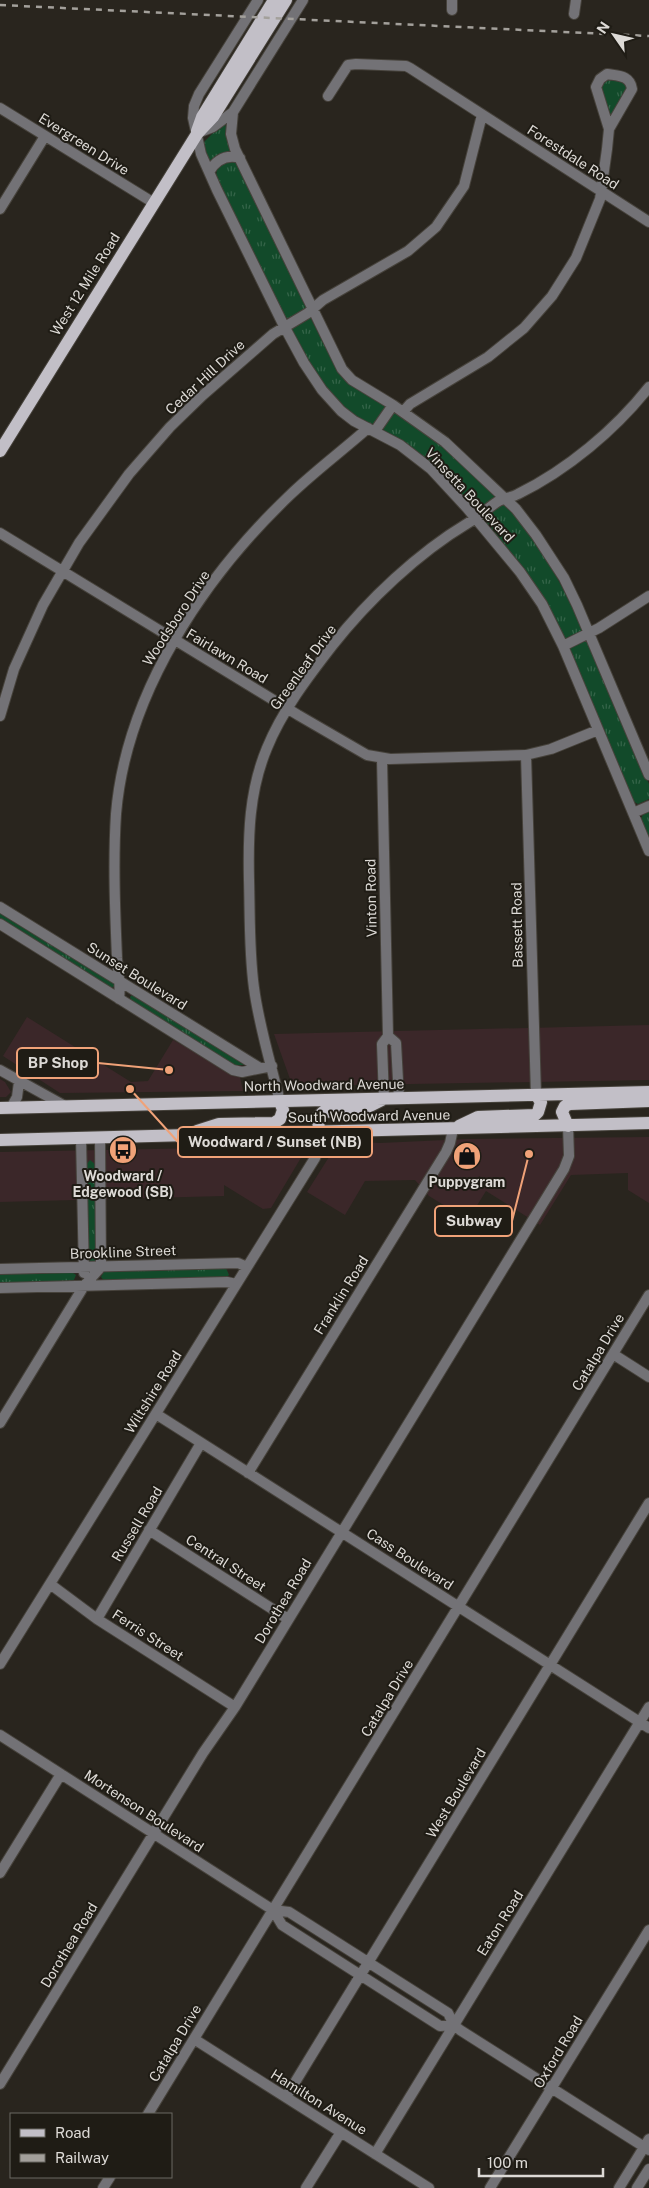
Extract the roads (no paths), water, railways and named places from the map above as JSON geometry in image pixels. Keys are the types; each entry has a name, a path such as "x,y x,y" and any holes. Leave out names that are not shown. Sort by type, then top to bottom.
{"main road":[{"name":"West 12 Mile Road","path":"197,134 202,117 274,0"},
{"name":"West 12 Mile Road","path":"0,451 197,134 213,117 286,0"},
{"name":"North Woodward Avenue","path":"6,1108 649,1092"},
{"path":"452,1129 478,1117 535,1114 538,1112 541,1102 536,1095"},
{"path":"319,1132 318,1117 323,1112 364,1110 384,1099"},
{"path":"568,1126 562,1112 565,1106 570,1104 649,1101"},
{"path":"185,1135 219,1124 274,1123 280,1119 283,1110 280,1102"},
{"name":"South Woodward Avenue","path":"0,1140 649,1123"}],"street":[{"name":"Vinsetta Boulevard","path":"258,0 196,100 193,118 201,154 209,172 284,326 322,390 341,411 400,445 431,469 520,572 542,604 562,646 649,851"},
{"name":"Vinsetta Boulevard","path":"197,134 213,128 234,112 303,0"},
{"path":"574,14 576,0"},
{"name":"Forestdale Road","path":"328,96 348,65 406,66 649,222"},
{"path":"403,412 410,404 488,357 530,321 552,296 576,258 592,221 601,191 609,129 632,89 630,82 625,77 607,74 600,79 596,86 609,129"},
{"name":"Evergreen Drive","path":"0,108 154,203"},
{"name":"Vinsetta Boulevard","path":"234,112 231,134 240,158 333,355 346,375 361,387 393,405 445,442 516,509 547,551 568,587 649,775"},
{"name":"Cedar Hill Drive","path":"0,716 25,642 62,571 96,519 157,442 218,381 284,326 312,310 323,300 420,243 436,227 464,186 482,115"},
{"path":"0,209 45,136"},
{"path":"209,172 215,163 224,157 240,158"},
{"name":"Greenleaf Drive","path":"280,1102 254,990 248,831 252,801 262,761 273,734 316,668 361,611 419,559 468,523 577,456 613,426 649,387"},
{"name":"Woodsboro Drive","path":"120,999 121,983 117,958 116,814 127,752 138,714 155,675 175,640 230,562 260,526 315,472 371,430 393,405"},
{"name":"Fairlawn Road","path":"0,533 288,709 367,755 382,759 526,755 551,750 598,730"},
{"path":"562,646 588,633 649,596"},
{"name":"Bassett Road","path":"526,755 536,1095"},
{"name":"Vinton Road","path":"382,759 388,1036 382,1044 384,1099"},
{"path":"633,813 649,806"},
{"name":"Sunset Boulevard","path":"0,907 260,1068"},
{"name":"Sunset Boulevard","path":"0,924 233,1070 242,1072 272,1066"},
{"name":"Vinton Road","path":"388,1036 396,1043 399,1098"},
{"path":"0,1070 65,1106"},
{"path":"6,1108 17,1097 19,1082"},
{"name":"Dorothea Road","path":"0,2084 203,1753 235,1707 564,1169 568,1156 568,1126"},
{"name":"Franklin Road","path":"248,1473 446,1152 450,1143 452,1129"},
{"name":"Wiltshire Road","path":"0,1664 315,1158 319,1146 319,1132"},
{"path":"0,1423 84,1286 101,1267 100,1137"},
{"path":"81,1138 84,1286"},
{"name":"Brookline Street","path":"0,1269 238,1263 247,1267"},
{"path":"0,1288 227,1282 236,1284"},
{"name":"Catalpa Drive","path":"149,2113 649,1295"},
{"path":"613,1354 649,1377"},
{"name":"Cass Boulevard","path":"156,1414 649,1728"},
{"name":"Russell Road","path":"97,1619 201,1442"},
{"name":"West Boulevard","path":"286,2098 649,1503"},
{"name":"Central Street","path":"149,1530 288,1619"},
{"name":"Ferris Street","path":"50,1584 97,1619 235,1707"},
{"name":"Eaton Road","path":"375,2154 649,1707"},
{"name":"Mortenson Boulevard","path":"0,1735 273,1910 289,1912 368,1962 448,2013 454,2025 552,2088 647,2145"},
{"path":"0,1873 61,1774"},
{"name":"Mortenson Boulevard","path":"273,1910 282,1925 360,1976 440,2026 454,2025"},
{"name":"Oxford Road","path":"490,2188 649,1930"},
{"name":"Hamilton Avenue","path":"194,2039 429,2188"},
{"path":"306,2188 340,2132"},
{"path":"619,2188 647,2145"},
{"path":"637,2188 649,2169"}],"railway":[{"path":"0,5 649,36"}],"place":[{"name":"BP Shop","path":"169,1070"},
{"name":"Woodward / Sunset (NB)","path":"130,1089"},
{"name":"Woodward / Edgewood (SB)","path":"123,1150"},
{"name":"Subway","path":"529,1154"},
{"name":"Puppygram","path":"467,1156"}]}
